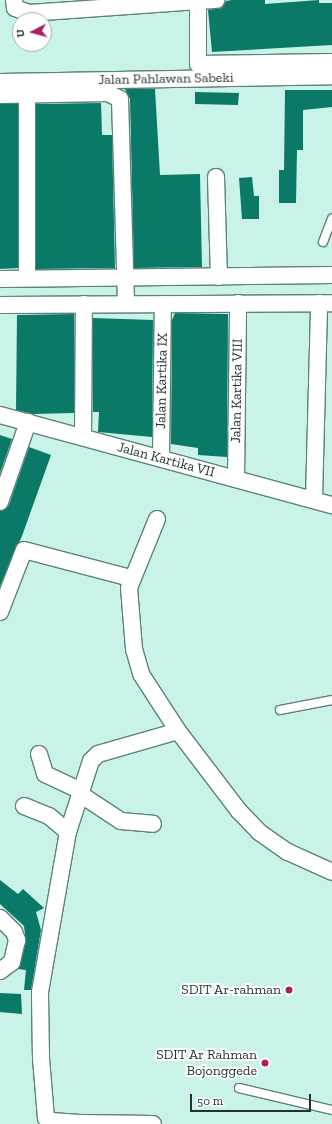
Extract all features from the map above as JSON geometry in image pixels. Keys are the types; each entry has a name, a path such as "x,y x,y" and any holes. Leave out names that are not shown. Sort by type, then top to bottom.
{"street":[{"path":"14,0 15,8 29,13 217,0"},
{"path":"198,1 198,64 332,62"},
{"name":"Jalan Pahlawan Sabeki","path":"0,82 332,76"},
{"path":"0,94 108,93 120,99 126,304"},
{"path":"27,94 27,278"},
{"path":"216,177 219,277"},
{"path":"0,279 332,275"},
{"name":"Jalan Kartika VIII","path":"236,478 238,303"},
{"path":"0,305 326,303 314,500"},
{"path":"83,437 84,304"},
{"name":"Jalan Kartika IX","path":"161,458 163,304"},
{"name":"Jalan Kartika VII","path":"0,415 332,505"},
{"path":"0,502 28,422"},
{"path":"157,519 131,578 132,628 139,668 178,731 259,832 288,852 332,872"},
{"path":"0,612 24,550 131,578"},
{"path":"153,1124 80,1123 51,1121 46,1118 41,1058 40,992 68,832 91,761 98,754 178,731"},
{"path":"39,754 45,774 80,793 121,820 153,824"},
{"path":"24,806 49,816 68,832"},
{"path":"0,918 14,932 16,940 12,962 0,971"}],"lane":[{"path":"323,242 332,219"},
{"path":"280,710 332,700"},
{"path":"239,1088 332,1110"}],"building":[{"path":"265,0 265,4 319,0 319,3 332,3 332,45 212,52 208,10 222,8 226,1"},
{"path":"125,89 155,89 160,175 200,174 202,267 134,268 130,99"},
{"path":"285,90 332,90 332,107 303,110 303,150 297,150 296,203 279,203 279,170 284,170"},
{"path":"195,92 239,93 238,105 195,104"},
{"path":"101,103 102,135 112,135 115,268 36,269 36,104"},
{"path":"0,104 18,104 18,268 0,269"},
{"path":"252,177 254,196 259,196 259,219 242,219 239,178"},
{"path":"175,313 228,314 227,457 198,455 198,448 171,444 172,320"},
{"path":"74,314 74,413 33,414 16,410 17,315"},
{"path":"93,318 153,320 152,437 98,432 99,412 93,412"},
{"path":"0,435 12,439 0,473"},
{"path":"29,447 51,455 22,536 0,586 0,511 9,505"},
{"path":"0,880 18,894 23,889 44,908 36,912 41,930 31,990 24,990 26,970 18,969 26,942 24,926 0,904"},
{"path":"0,993 21,994 22,1014 0,1012"}],"place":[{"name":"SDIT Ar-rahman","path":"289,990"},
{"name":"SDIT Ar Rahman Bojonggede","path":"265,1063"}]}
